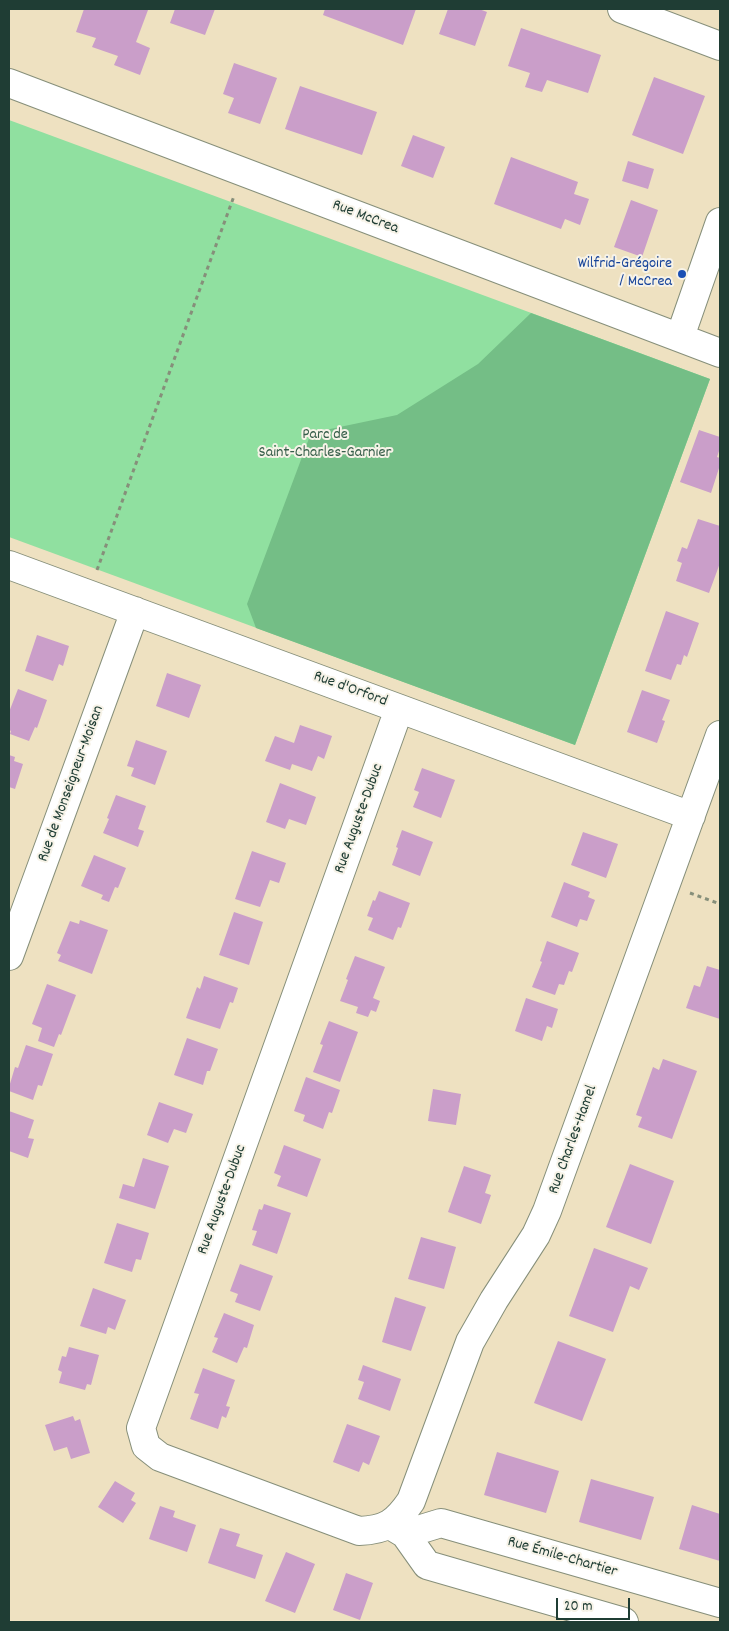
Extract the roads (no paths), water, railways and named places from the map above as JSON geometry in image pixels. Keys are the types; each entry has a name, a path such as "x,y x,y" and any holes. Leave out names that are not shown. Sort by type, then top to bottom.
{"street":[{"path":"622,9 720,46"},
{"name":"Rue McCrea","path":"9,83 720,353"},
{"path":"680,337 720,222"},
{"name":"Rue d'Orford","path":"9,565 691,816"},
{"name":"Rue de Monseigneur-Moisan","path":"9,956 135,611"},
{"name":"Rue Auguste-Dubuc","path":"397,1529 359,1531 160,1457 146,1446 141,1428 399,708"},
{"name":"Rue Charles-Hamel","path":"397,1529 401,1515 411,1501 470,1342 494,1300 536,1235 547,1212 720,735"},
{"name":"Rue Émile-Chartier","path":"397,1529 441,1523 720,1603"},
{"path":"397,1529 427,1565 624,1622"}],"place":[{"name":"Wilfrid-Grégoire / McCrea","path":"682,274"}],"park label":[{"name":"Parc de Saint-Charles-Garnier","path":"325,445"}]}
